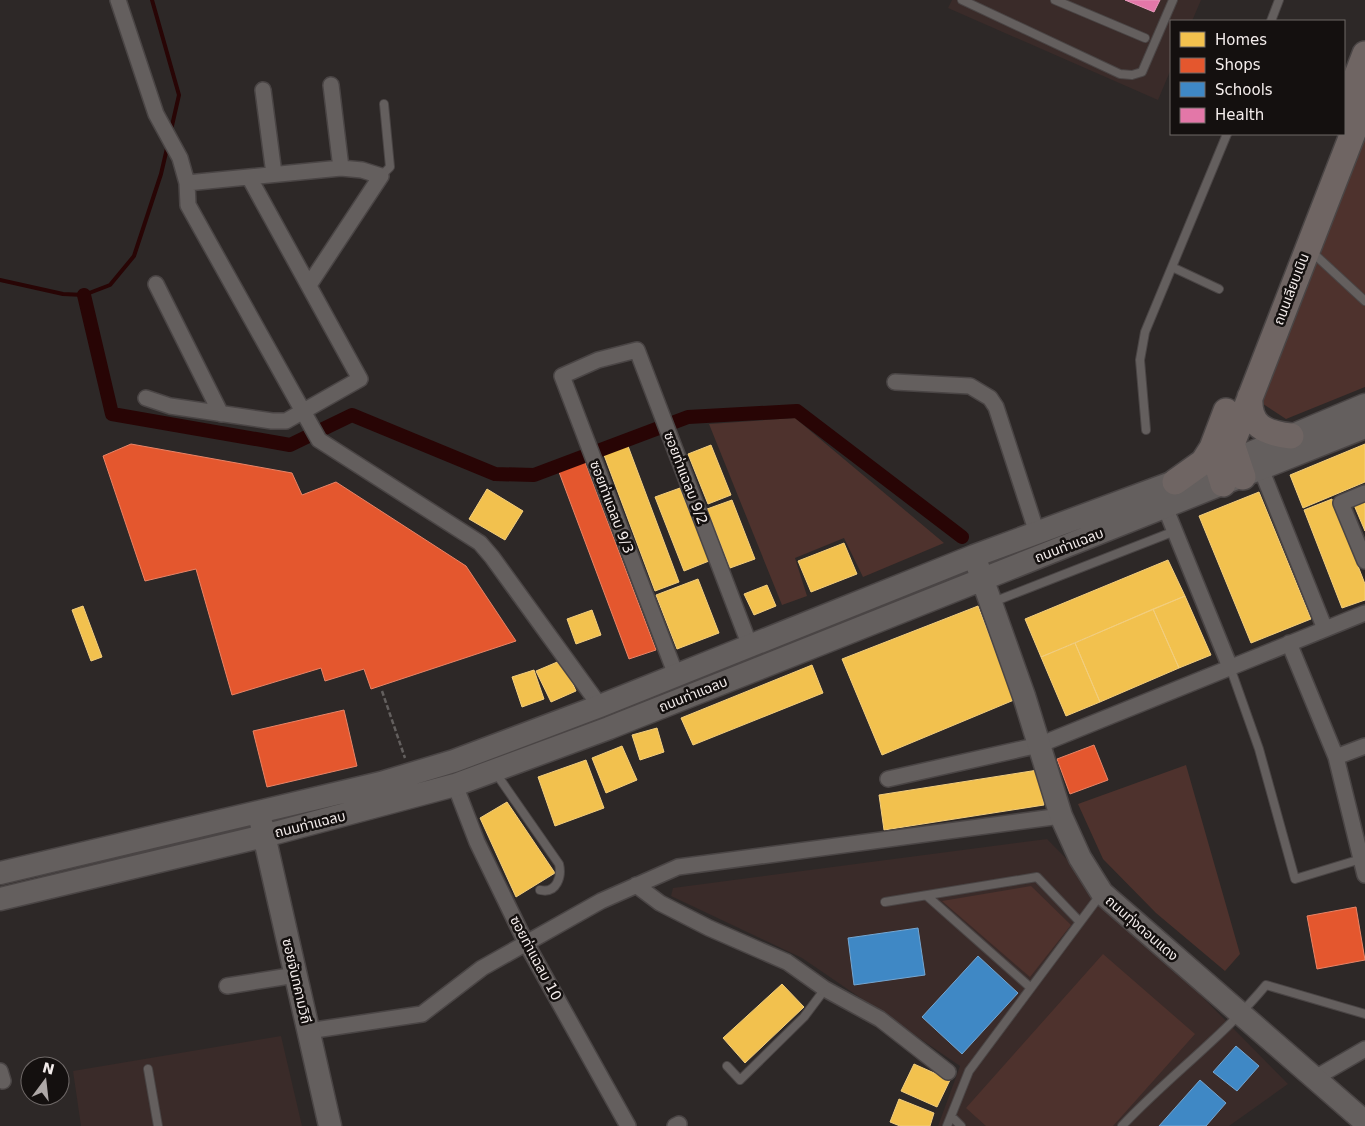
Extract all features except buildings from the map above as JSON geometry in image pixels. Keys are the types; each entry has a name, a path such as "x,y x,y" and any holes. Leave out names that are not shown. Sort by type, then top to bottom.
{"main road":[{"path":"1345,106 1365,54"},
{"name":"ถนนเลียบเนิน","path":"1232,467 1232,444 1307,247 1365,102"},
{"name":"ถนนเลียบเนิน","path":"1232,467 1334,135"},
{"path":"1250,397 1249,411 1252,419 1274,434 1291,436"},
{"name":"ถนนท่าแฉลบ","path":"0,899 264,836 455,785 609,728 982,578 1165,507 1232,467 1291,436 1365,406"},
{"name":"ถนนท่าแฉลบ","path":"1232,467 1365,427"},
{"path":"1175,482 1203,462 1232,467"},
{"name":"ถนนท่าแฉลบ","path":"0,873 410,774 454,761 600,706 974,556 1175,482"},
{"name":"ถนนทุ่งดอนแดง","path":"974,556 1039,745 1061,816 1080,858 1102,893 1365,1122"},
{"path":"600,706 609,728"},
{"name":"ซอยจันทคามวิถี","path":"259,811 330,1126"}],"street":[{"path":"118,0 156,114 180,158 186,183 188,205 305,419 319,440 480,543 600,706"},
{"path":"331,85 341,168"},
{"path":"263,90 274,174"},
{"path":"186,183 341,168 362,170 381,176 308,285"},
{"path":"146,398 170,406 272,421 286,421 305,419 360,379 249,177"},
{"path":"156,284 221,414"},
{"name":"ซอยท่าแฉลบ 9/2","path":"598,360 638,350 750,646"},
{"name":"ซอยท่าแฉลบ 9/3","path":"598,360 562,376 676,675"},
{"path":"894,382 970,386 990,398 996,407 1037,533"},
{"path":"1232,467 1325,629"},
{"path":"1365,493 1341,503 1365,561"},
{"path":"1165,507 1230,667"},
{"path":"888,779 1039,745 1365,612"},
{"path":"1289,643 1336,757 1365,875"},
{"path":"1336,757 1365,746"},
{"name":"ซอยท่าแฉลบ 10","path":"455,785 477,842 526,943 628,1126"},
{"path":"308,1031 422,1014 482,968 602,901 678,866 1061,816"},
{"path":"636,885 660,903 709,928 787,962 825,989 880,1019 948,1072"},
{"path":"227,986 296,974"},
{"path":"1315,1078 1365,1049"}],"lane":[{"path":"962,0 976,3 1120,74 1132,75 1142,72 1172,0"},
{"path":"1055,0 1145,38"},
{"path":"1271,20 1279,0"},
{"path":"381,176 390,167 384,104"},
{"path":"1146,430 1140,348 1227,135"},
{"path":"1307,247 1365,300"},
{"path":"1172,267 1218,289"},
{"path":"991,603 1175,531"},
{"path":"1230,667 1260,749 1294,879 1361,859"},
{"path":"494,770 559,864 560,875 558,882 550,890 540,890"},
{"path":"885,902 1037,877 1080,922"},
{"path":"947,1126 969,1071 1102,893"},
{"path":"927,896 1031,988"},
{"path":"1122,1126 1154,1092 1241,1015 1266,985 1365,1014"},
{"path":"727,1066 740,1080 804,1017 825,989"},
{"path":"148,1069 158,1126"},
{"path":"951,1116 961,1126"}],"path":[{"path":"382,691 410,774"}],"shaded area":[{"path":"952,0 1201,0 1192,20 1170,20 1170,71 1158,100 948,8"},
{"path":"1365,129 1365,387 1286,419 1260,402"},
{"path":"795,418 944,543 863,577 844,538 795,558 807,596 782,605 709,424"},
{"path":"1186,765 1240,954 1225,971 1156,913 1103,859 1078,804"},
{"path":"1047,839 1288,1084 1229,1126 938,1126 960,1066 802,958 671,896 673,888"},
{"path":"1031,886 1071,925 1030,977 942,901"},
{"path":"1103,954 1195,1034 1113,1126 986,1126 966,1108"},
{"path":"281,1036 302,1126 81,1126 73,1071"}],"waterway":[{"path":"152,0 179,95 171,130"},
{"path":"0,280 63,294 84,295 110,285 134,256 161,174 168,144"},
{"path":"84,295 112,414 290,445 352,415 495,474 534,475 688,417 797,411 962,537"}]}
